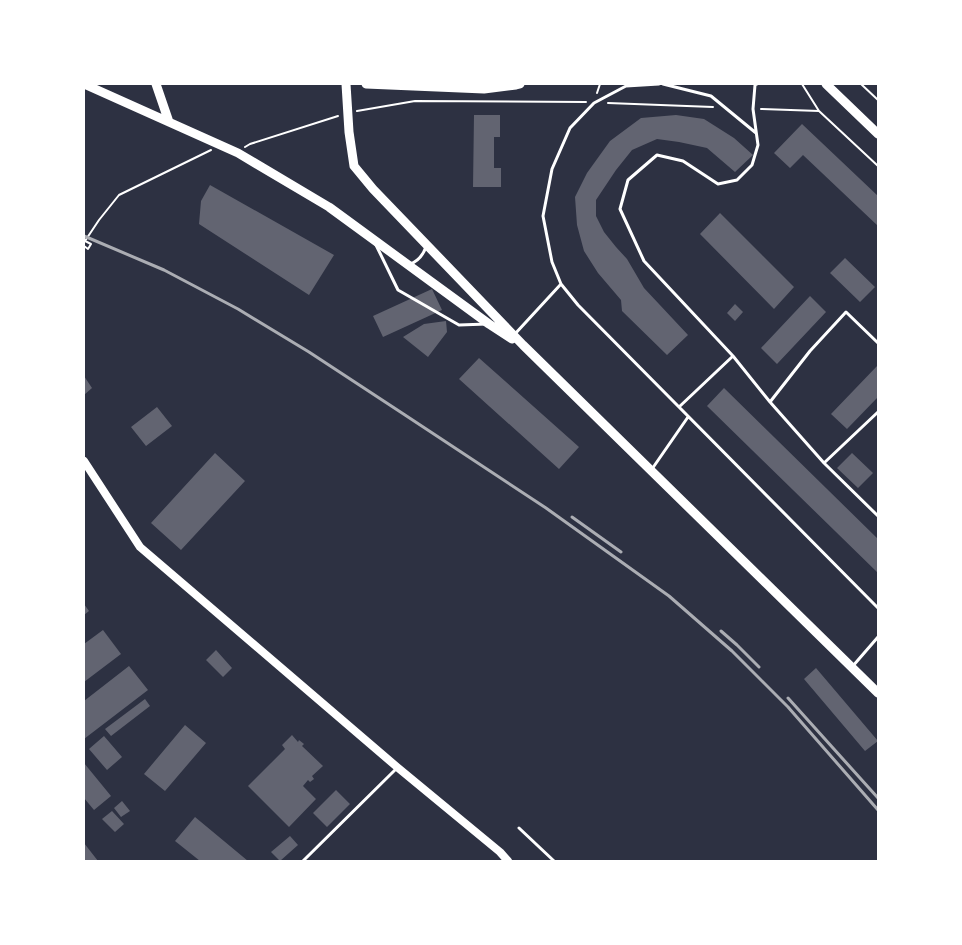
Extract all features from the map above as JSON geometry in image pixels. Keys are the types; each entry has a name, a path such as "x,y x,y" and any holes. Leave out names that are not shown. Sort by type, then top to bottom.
{"main road":[{"path":"84,84 238,152 329,207 489,324 523,345"},
{"path":"156,84 169,122"},
{"path":"346,84 349,132 354,166 373,189 523,345 878,693"},
{"path":"366,84 484,89 520,84"},
{"path":"826,84 878,134"}],"street":[{"path":"84,461 140,547 398,768 500,852 508,861"}],"lane":[{"path":"757,133 710,96 661,84 626,86 594,103 570,128 552,169 543,216 552,262 561,284 578,305 878,608"},
{"path":"757,84 753,109 758,145 752,165 737,180 718,184 683,161 657,155 628,180 620,209 644,262 733,356 824,464 878,516"},
{"path":"373,240 398,290 459,325 489,324"},
{"path":"407,264 418,260 422,256 426,245"},
{"path":"514,336 561,284"},
{"path":"770,402 810,351 846,312 878,343"},
{"path":"679,407 733,356"},
{"path":"824,464 878,412"},
{"path":"651,471 688,416"},
{"path":"851,667 878,637"},
{"path":"303,861 398,768"},
{"path":"519,828 554,861"}],"path":[{"path":"802,84 819,111 878,166"},
{"path":"861,84 878,100"},
{"path":"238,152 250,144 348,112 415,101 594,103 725,108"},
{"path":"753,109 819,111"},
{"path":"84,246 88,249 91,244 85,241 118,196 214,149 205,145"}],"building":[{"path":"474,115 500,115 500,137 494,137 494,168 501,168 501,187 473,187"},
{"path":"676,115 704,119 734,138 753,155 735,172 707,148 657,139 632,150 596,200 596,216 604,232 627,259 644,288 688,335 667,355 622,311 621,300 598,273 584,251 577,225 575,197 587,173 610,141 641,118"},
{"path":"802,124 878,196 878,226 803,155 790,168 774,153"},
{"path":"210,185 334,255 309,295 199,224 201,201"},
{"path":"720,213 794,287 774,309 700,234"},
{"path":"845,258 875,287 860,302 830,273"},
{"path":"432,289 442,310 383,337 373,316"},
{"path":"810,296 826,312 777,364 761,348"},
{"path":"735,304 743,312 735,321 727,313"},
{"path":"446,321 447,332 428,357 403,337 424,324"},
{"path":"479,358 579,447 559,469 459,379"},
{"path":"878,365 878,397 847,429 831,414"},
{"path":"84,376 92,388 84,395"},
{"path":"724,388 878,539 878,573 707,406"},
{"path":"157,407 172,426 146,446 131,427"},
{"path":"215,453 245,481 181,550 151,523"},
{"path":"852,453 873,473 858,488 837,468"},
{"path":"84,604 89,611 84,615"},
{"path":"103,630 121,654 84,682 84,644"},
{"path":"216,650 232,668 223,677 206,660"},
{"path":"129,666 148,690 84,739 84,701"},
{"path":"816,668 878,741 865,751 804,679"},
{"path":"145,699 150,706 111,736 105,729"},
{"path":"185,725 206,743 165,791 144,774"},
{"path":"292,735 298,742 299,740 304,744 302,746 323,766 312,776 314,779 310,782 308,780 303,786 316,799 289,827 248,786 285,749 282,745"},
{"path":"104,736 122,757 107,770 89,749"},
{"path":"84,763 111,796 94,810 84,798"},
{"path":"336,790 350,804 327,827 313,813"},
{"path":"122,801 130,811 121,817 114,808"},
{"path":"112,811 124,824 115,832 102,819"},
{"path":"195,817 248,861 200,861 175,841"},
{"path":"290,836 298,845 280,861 271,852"},
{"path":"84,843 98,861 84,861"}],"railway":[{"path":"84,236 164,270 238,309 309,352 546,508 669,596 732,651 788,707 878,810"},
{"path":"572,517 621,552"},
{"path":"721,631 759,667"},
{"path":"788,698 878,798"}]}
